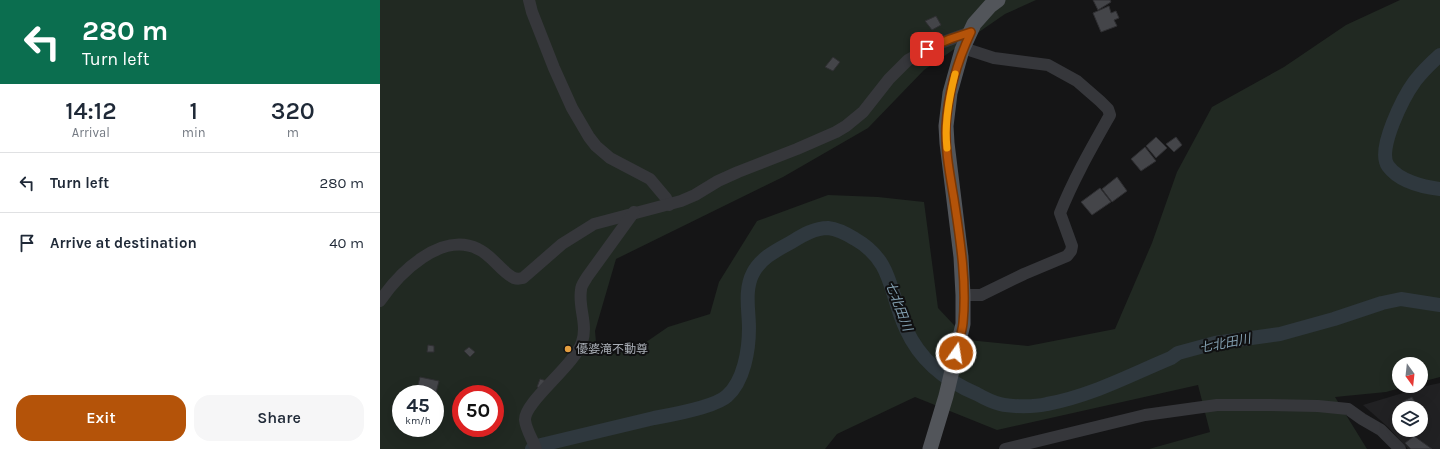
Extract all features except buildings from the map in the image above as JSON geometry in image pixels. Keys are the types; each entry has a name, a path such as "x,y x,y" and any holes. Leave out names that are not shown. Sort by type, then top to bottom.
{"main road":[{"path":"930,449 946,396 963,324 964,295 959,231 946,143 946,126 950,93 963,48 974,24 990,6 998,0"}],"street":[{"path":"529,0 532,12 554,68 572,108 589,137 596,146 610,158 650,179 666,198 669,204"},
{"path":"380,301 385,293 410,267 420,259 440,248 457,245 477,248 512,277 519,279 528,274 553,251 584,229 600,221 688,198 718,181 797,149 846,126 863,112 889,79 908,60 935,45 971,32"},
{"path":"963,48 994,58 1048,65 1077,81 1108,109 1110,115 1069,189 1060,213 1072,246 1071,251 1067,256 1024,274 981,295 964,295"},
{"path":"536,449 525,419 537,399 572,360 582,343 584,329 580,290 584,282 634,212"},
{"path":"1005,449 1145,415 1216,405 1275,405 1318,406 1348,409 1381,430 1400,449"}],"shaded area":[{"path":"380,0 1036,0 1005,14 924,70 868,128 783,177 616,259 595,331 596,342 600,351 613,354 639,347 668,327 710,314 719,282 757,221 828,195 878,197 924,202 938,308 968,340 1028,346 1115,329 1152,243 1177,172 1212,107 1284,67 1346,25 1400,0 1440,0 1440,377 1428,380 1428,357 1392,357 1392,390 1335,397 1367,449 1149,449 1210,432 1198,385 997,430 915,397 837,434 825,449 380,449"},
{"path":"1440,383 1440,449 1408,449 1397,437 1428,437 1428,401 1392,401 1392,431 1363,405 1403,393 1428,393 1428,386"}],"waterway":[{"name":"七北田川","path":"1440,55 1418,78 1404,98 1388,136 1385,158 1388,166 1398,176 1419,185 1440,189"},
{"name":"七北田川","path":"532,449 541,445 692,410 713,404 727,396 738,382 747,355 749,328 748,293 750,280 753,273 756,268 773,253 807,233 822,228 828,228 846,234 868,248 877,257 889,279 906,329 926,360 955,383 991,401 1005,405 1036,406 1079,396 1171,358 1178,353 1215,343 1280,334 1334,319 1382,303 1401,299 1440,305"}],"slow traffic":[{"path":"947,148 946,126 950,93 955,74"}],"place":[{"name":"優婆滝不動尊","path":"568,349"}],"route":[{"path":"927,49 957,36 971,32 962,50 950,93 946,126 946,143 959,231 964,295 963,324 956,353"}]}
